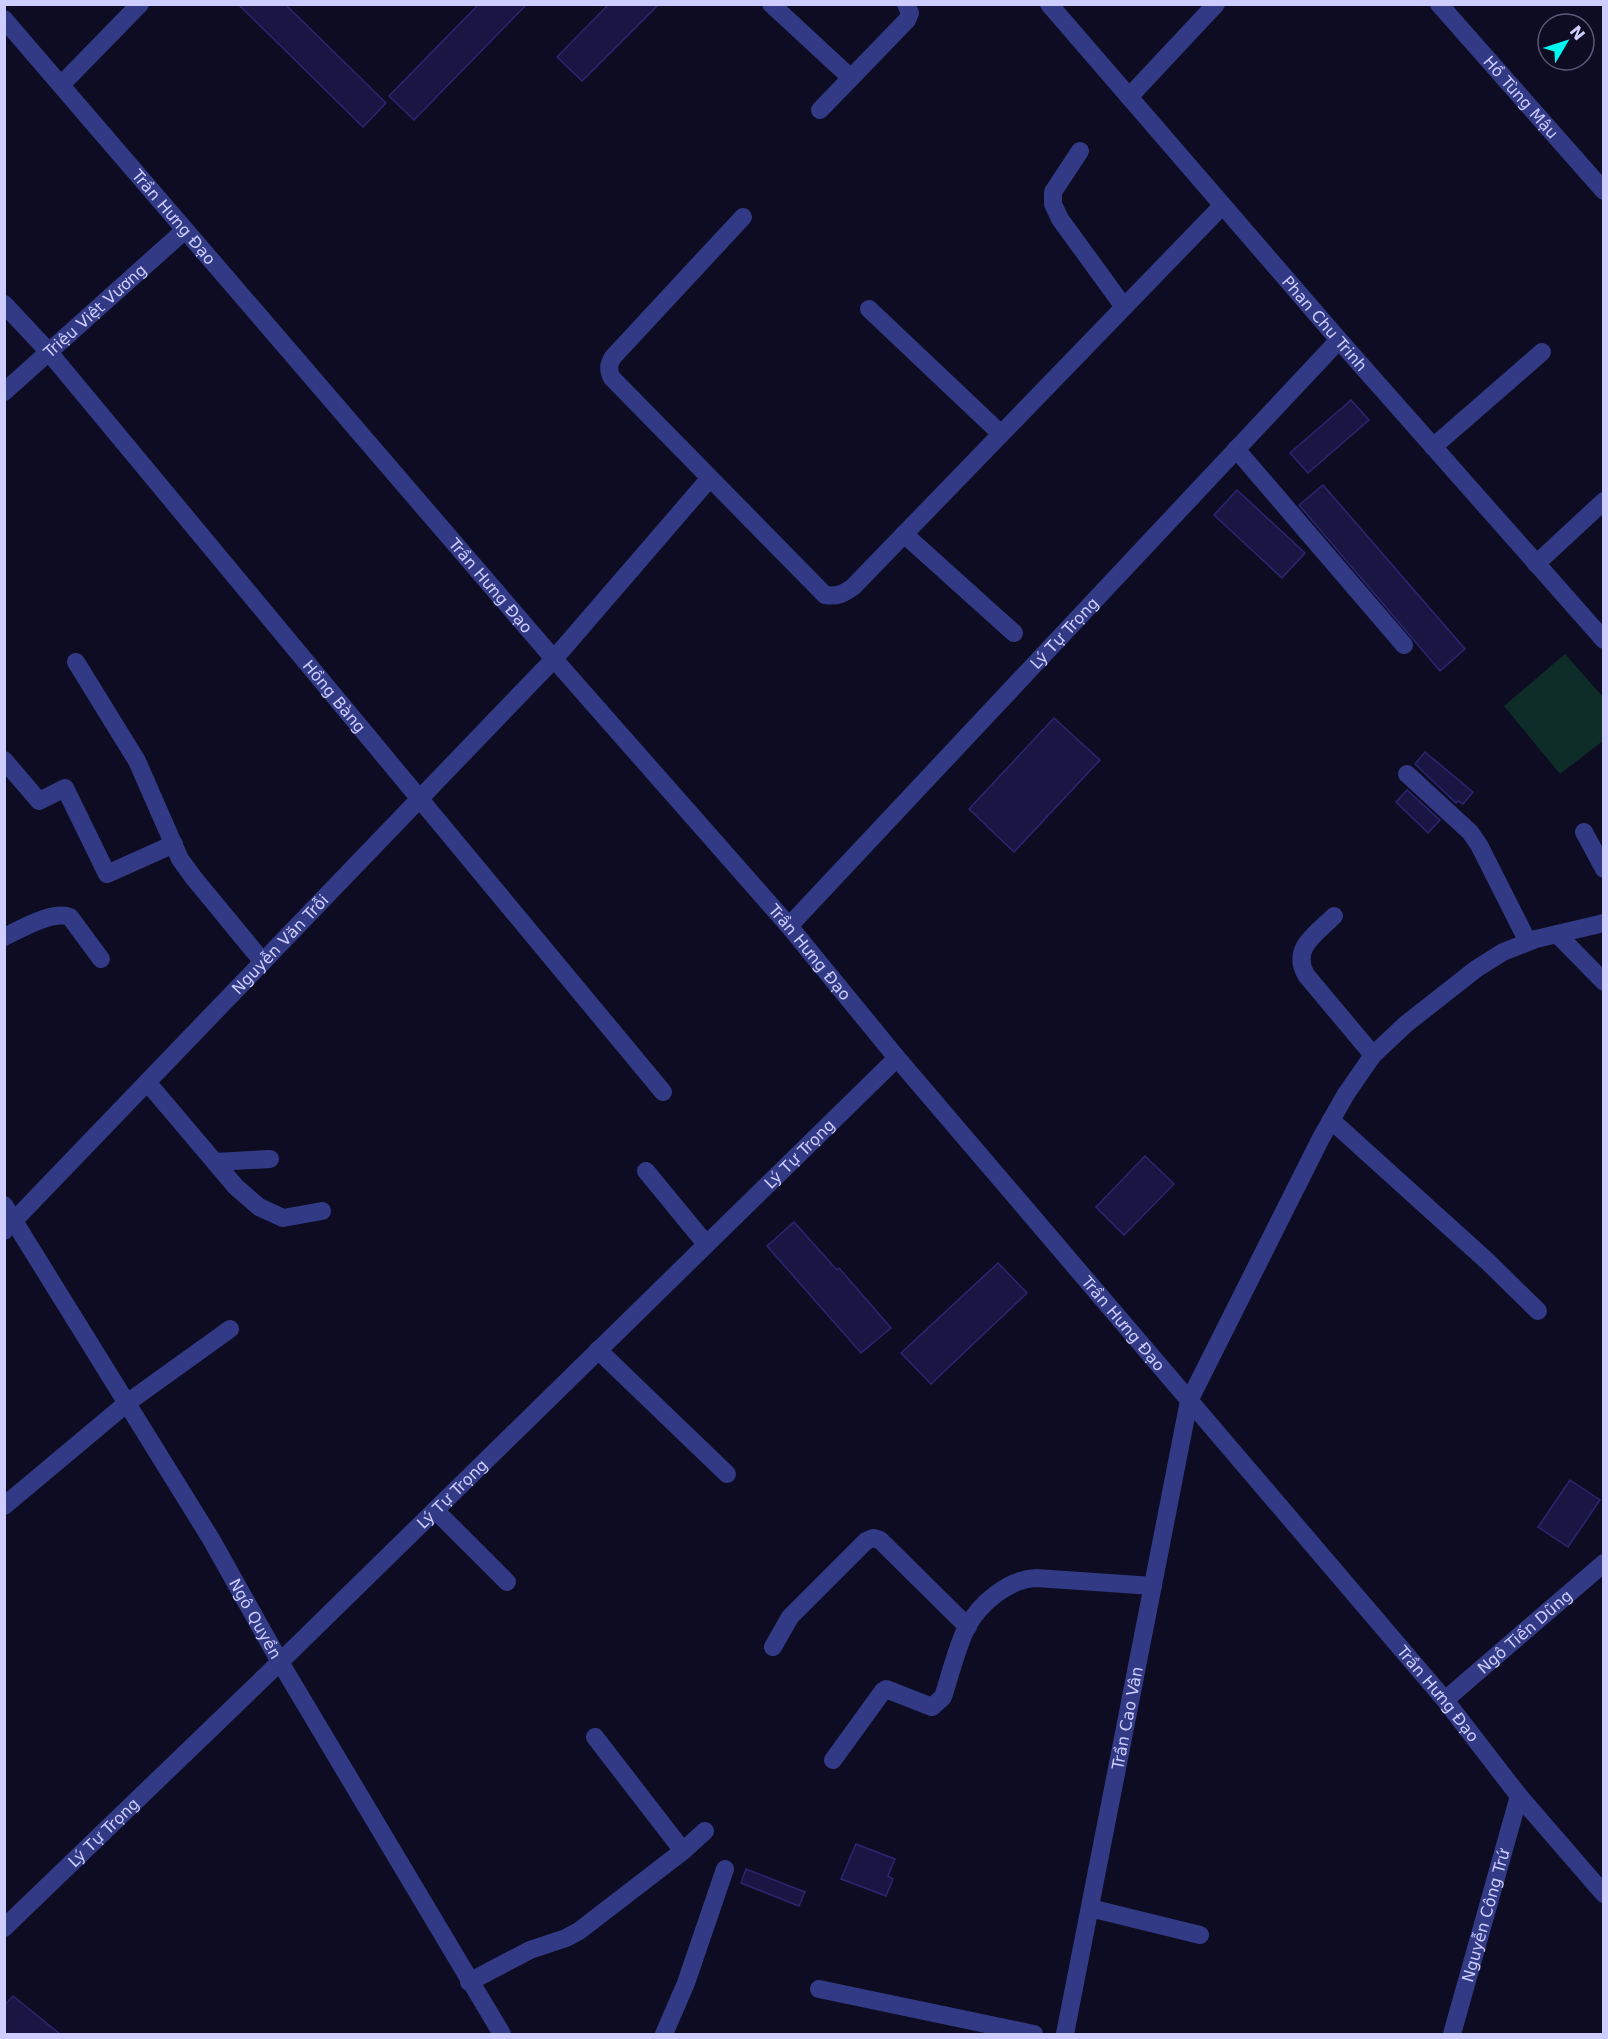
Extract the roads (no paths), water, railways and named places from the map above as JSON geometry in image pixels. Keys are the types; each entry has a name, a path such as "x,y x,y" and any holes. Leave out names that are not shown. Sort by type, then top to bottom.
{"street":[{"path":"62,84 140,4"},
{"path":"771,4 851,78"},
{"path":"820,110 907,20 910,13 906,4"},
{"name":"Phan Chu Trinh","path":"1049,4 1339,340 1603,637"},
{"path":"1129,97 1216,4"},
{"name":"Hồ Tùng Mậu","path":"1439,4 1604,191"},
{"name":"Trần Hưng Đạo","path":"4,19 554,659 789,926 897,1058 1445,1700 1519,1796 1604,1894"},
{"path":"1080,151 1053,192 1053,204 1059,219 1124,307"},
{"path":"743,218 609,363 608,371 612,378 825,595 834,597 853,587 1222,206"},
{"name":"Triệu Việt Vương","path":"4,392 185,230"},
{"name":"Hồng Bàng","path":"4,304 48,351 663,1092"},
{"path":"869,309 1001,434"},
{"name":"Lý Tự Trọng","path":"789,926 1339,340"},
{"path":"1433,447 1542,352"},
{"path":"1236,449 1404,645"},
{"name":"Nguyễn Văn Trỗi","path":"8,1219 147,1082 554,659 710,478"},
{"path":"1536,564 1604,501"},
{"path":"904,534 1014,633"},
{"path":"76,662 137,761 180,859 263,962"},
{"path":"4,760 39,801 65,788 107,874 174,844"},
{"path":"1407,774 1470,832 1479,845 1528,942"},
{"path":"1584,832 1604,869"},
{"path":"4,937 52,916 63,914 70,917 101,959"},
{"path":"1334,916 1304,947 1300,956 1301,965 1306,975 1373,1055"},
{"name":"Trần Cao Vân","path":"1065,2034 1189,1401 1331,1120 1373,1055 1406,1024 1476,969 1503,952 1528,942 1604,923"},
{"path":"1557,934 1604,982"},
{"name":"Lý Tự Trọng","path":"4,1928 280,1662 897,1058"},
{"path":"147,1082 236,1187 259,1207 283,1218 322,1211"},
{"path":"1331,1120 1487,1261 1538,1311"},
{"path":"215,1162 270,1158"},
{"path":"646,1171 706,1244"},
{"name":"Ngô Quyền","path":"8,1219 127,1403 211,1539 280,1662 502,2034"},
{"path":"4,1506 127,1403 231,1329"},
{"path":"598,1350 727,1474"},
{"path":"435,1510 507,1582"},
{"path":"773,1647 790,1617 866,1541 873,1538 880,1540 968,1627"},
{"name":"Ngô Tiến Dũng","path":"1445,1700 1604,1563"},
{"path":"832,1760 886,1689 932,1707 936,1705 943,1697 968,1627 984,1605 1011,1583 1036,1578 1153,1586"},
{"path":"595,1737 683,1851"},
{"name":"Nguyễn Công Trứ","path":"1452,2034 1519,1796"},
{"path":"469,1982 530,1950 566,1938 579,1931 683,1851 705,1831"},
{"path":"664,2034 686,1983 725,1869"},
{"path":"1090,1908 1200,1935"},
{"path":"819,1989 1034,2034"}]}
